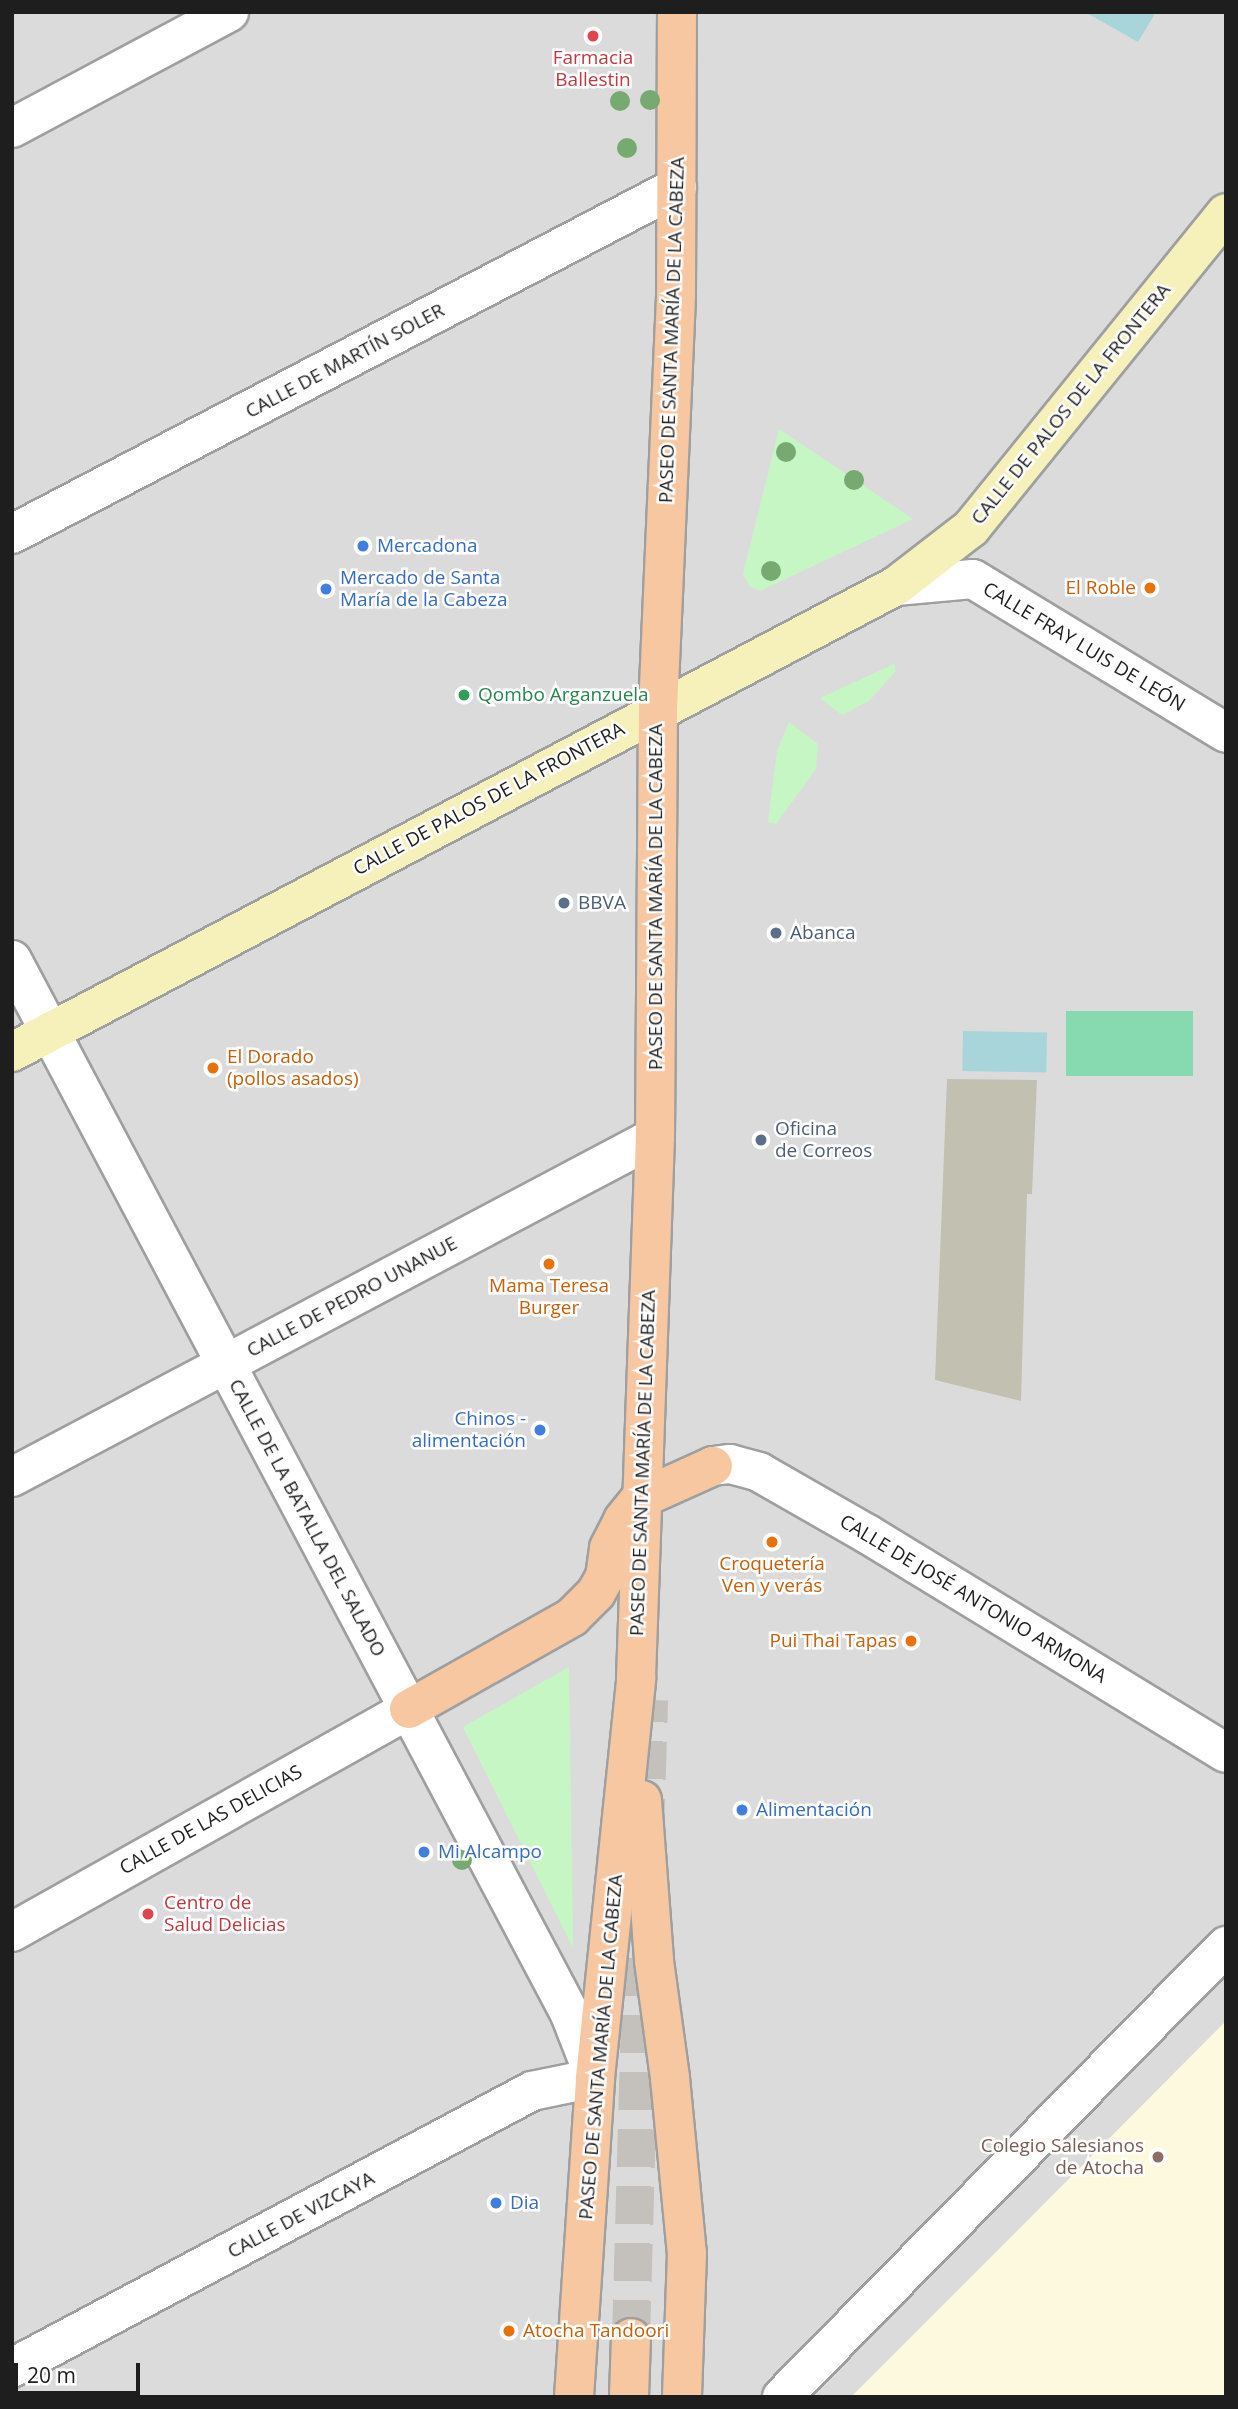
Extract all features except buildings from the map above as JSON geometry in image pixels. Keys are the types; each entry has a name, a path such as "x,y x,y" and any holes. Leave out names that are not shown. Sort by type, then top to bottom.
{"main road":[{"name":"PASEO DE SANTA MARÍA DE LA CABEZA","path":"574,2397 595,2078 635,1697 654,1137 658,709 676,295 677,12"},
{"name":"CALLE DE PALOS DE LA FRONTERA","path":"12,1052 658,709 896,586 971,528 1226,213"},
{"path":"645,1417 669,1449 684,1462 713,1466"},
{"path":"409,1709 572,1617 596,1593 605,1577 609,1548 623,1520 640,1499 713,1466"},
{"name":"PASEO DE SANTA MARÍA DE LA CABEZA","path":"635,1697 654,1961 687,2253 682,2397"},
{"path":"629,2397 631,2338"}],"street":[{"path":"12,128 229,12"},
{"name":"CALLE DE MARTÍN SOLER","path":"12,534 677,187"},
{"name":"CALLE FRAY LUIS DE LEÓN","path":"896,586 973,579 1226,733"},
{"name":"CALLE DE LA BATALLA DEL SALADO","path":"12,960 570,2014 595,2078"},
{"name":"CALLE DE PEDRO UNANUE","path":"12,1477 654,1137"},
{"name":"CALLE DE JOSÉ ANTONIO ARMONA","path":"713,1466 730,1464 759,1472 869,1535 1226,1753"},
{"name":"CALLE DE LAS DELICIAS","path":"12,1932 409,1709"},
{"path":"782,2397 1226,1946"},
{"name":"CALLE DE VIZCAYA","path":"12,2368 532,2091 595,2078"}],"shaded area":[{"path":"12,12 1226,12 1226,2397 12,2397"},
{"path":"947,1079 1037,1080 1032,1194 1027,1194 1021,1401 935,1380"},
{"name":"Colegio Salesianos de Atocha","path":"1226,2021 1226,2397 851,2397 1021,2227"}],"green space":[{"path":"779,429 913,519 760,591 750,587 743,574"},
{"path":"894,664 896,671 869,701 842,715 820,698"},
{"path":"789,722 818,744 816,769 776,824 768,822 777,751"},
{"path":"1066,1011 1193,1011 1193,1076 1066,1076"},
{"path":"569,1667 573,1948 463,1727"}],"water":[{"path":"1085,12 1156,12 1138,42"},
{"path":"963,1031 1047,1032 1046,1072 962,1071"}],"tunnel":[{"path":"645,1836 649,1700"},
{"path":"631,2338 642,1952"}],"place":[{"name":"Farmacia Ballestin","path":"593,36"},
{"name":"Mercadona","path":"363,546"},
{"name":"El Roble","path":"1150,588"},
{"name":"Mercado de Santa María de la Cabeza","path":"326,589"},
{"name":"Qombo Arganzuela","path":"464,695"},
{"name":"BBVA","path":"564,903"},
{"name":"Abanca","path":"776,933"},
{"name":"El Dorado (pollos asados)","path":"213,1068"},
{"name":"Oficina de Correos","path":"761,1140"},
{"name":"Mama Teresa Burger","path":"549,1264"},
{"name":"Chinos - alimentación","path":"540,1430"},
{"name":"Croquetería Ven y verás","path":"772,1542"},
{"name":"Pui Thai Tapas","path":"911,1641"},
{"name":"Alimentación","path":"742,1810"},
{"name":"Mi Alcampo","path":"424,1852"},
{"name":"Centro de Salud Delicias","path":"148,1914"},
{"name":"Colegio Salesianos de Atocha","path":"1158,2157"},
{"name":"Dia","path":"496,2203"},
{"name":"Atocha Tandoori","path":"509,2331"}]}
